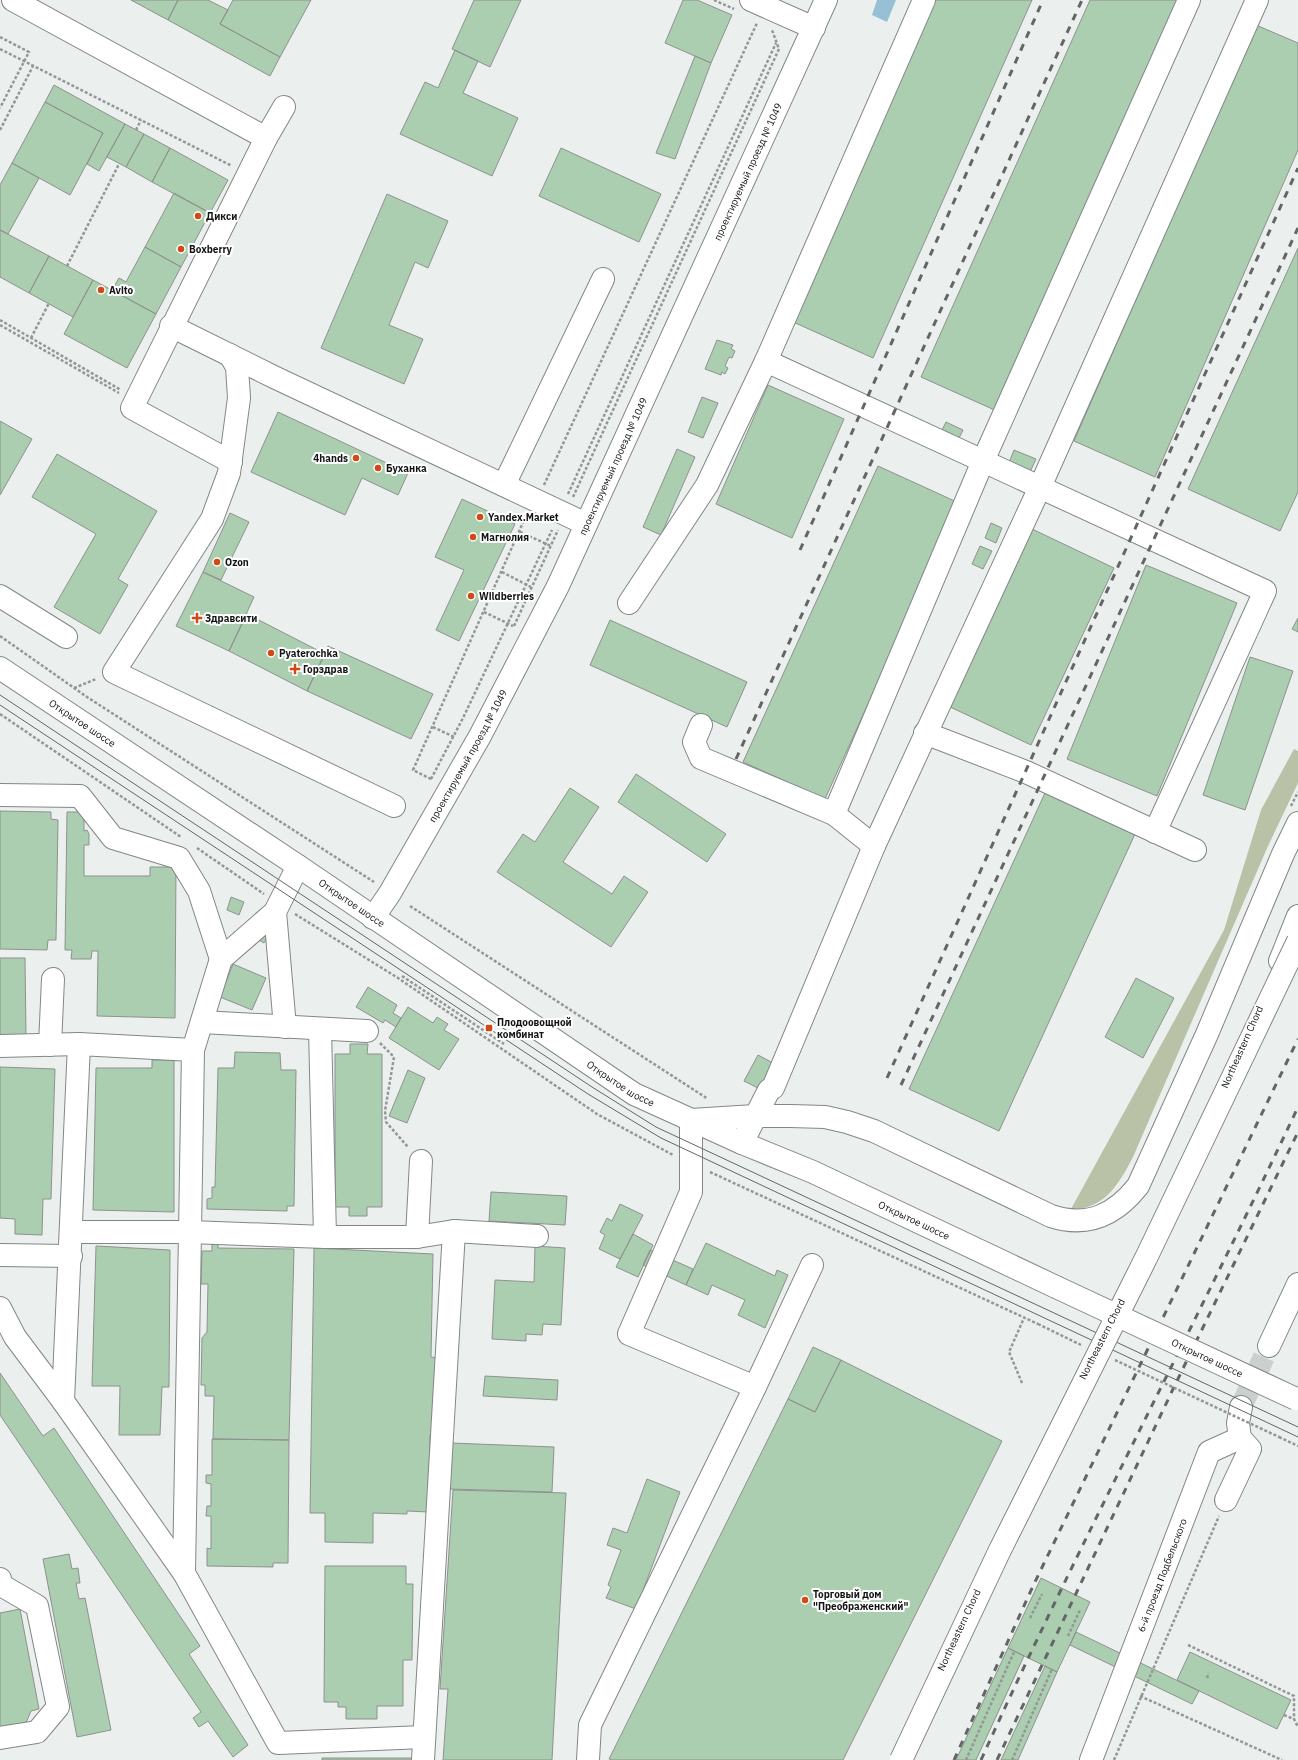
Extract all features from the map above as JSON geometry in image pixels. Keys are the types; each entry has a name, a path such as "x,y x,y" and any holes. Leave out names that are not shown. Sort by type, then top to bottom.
{"street":[{"path":"13,0 266,138"},
{"name":"проектируемый проезд № 1049","path":"373,918 390,893 480,736 558,586 826,0"},
{"path":"629,603 707,485 766,361 924,0"},
{"path":"834,814 983,461 1189,0"},
{"path":"742,1143 769,1090 773,1088 874,846 1040,487 1258,0"},
{"path":"747,10 814,28"},
{"path":"231,462 132,408 171,326 266,138 284,107"},
{"path":"504,485 603,278"},
{"path":"171,326 276,378 300,380 504,485 586,524"},
{"path":"230,355 237,367 240,398 231,462 212,519 114,672 394,806"},
{"path":"766,361 1265,591 1155,832"},
{"path":"240,398 249,389 276,378"},
{"path":"0,596 66,638"},
{"name":"Открытое шоссе","path":"0,668 298,866 634,1094 742,1143 813,1172 1297,1400"},
{"path":"701,725 694,742 701,758 834,814 874,846"},
{"path":"925,733 1026,772 1195,850"},
{"path":"0,795 80,796 113,838 178,858 198,891 221,959"},
{"path":"755,1386 628,1334 691,1192 691,1120 755,1116 825,1117 874,1131 1017,1200 1064,1220 1080,1221 1097,1218 1113,1210 1126,1201 1138,1186 1207,1034 1277,868 1293,818"},
{"path":"184,1573 193,1050 221,959 277,908 298,866"},
{"path":"277,908 285,1027"},
{"name":"Northeastern Chord","path":"900,1760 1012,1520 1130,1282 1248,1037 1298,916"},
{"name":"Northeastern Chord","path":"900,1760 999,1552 1147,1256 1298,941"},
{"path":"50,1045 53,979"},
{"path":"202,1022 367,1032"},
{"path":"320,1029 326,1237"},
{"path":"0,1046 79,1044 193,1050"},
{"path":"63,1401 71,1256 79,1044"},
{"path":"417,1237 421,1161"},
{"path":"72,1232 190,1232 326,1237 417,1237 454,1231 537,1236"},
{"path":"423,1760 454,1231"},
{"path":"0,1255 71,1256"},
{"path":"588,1760 590,1725 755,1386 812,1265"},
{"path":"1269,1346 1293,1307 1298,1284"},
{"path":"0,1308 15,1337 63,1401 184,1573 282,1752 424,1737"},
{"path":"1226,1500 1245,1444 1238,1423 1241,1407"},
{"name":"6-й проезд Подбельского","path":"1091,1760 1209,1452 1245,1444"},
{"path":"0,1583 37,1606 58,1707 37,1732 0,1738"}],"path":[{"path":"541,492 758,21 747,10 714,0"},
{"path":"427,786 454,736 545,544 563,513 779,49 771,28"},
{"path":"0,37 29,52 0,108"},
{"path":"510,633 777,42"},
{"path":"0,49 239,170"},
{"path":"0,130 33,66"},
{"path":"136,130 141,120"},
{"path":"67,266 119,164"},
{"path":"31,338 49,303"},
{"path":"0,320 117,390"},
{"path":"0,325 117,390"},
{"path":"117,390 122,382"},
{"path":"435,782 413,770 526,518 519,515"},
{"path":"520,532 550,546"},
{"path":"502,572 531,587"},
{"path":"484,612 513,626"},
{"path":"0,636 74,688 377,884"},
{"path":"74,688 114,672"},
{"path":"0,714 181,838"},
{"path":"433,727 459,739"},
{"path":"1293,818 1298,792"},
{"path":"194,846 277,908 398,978 597,1114 691,1163 1088,1348"},
{"path":"410,906 713,1103"},
{"path":"402,976 504,1044"},
{"path":"367,1032 394,1057 385,1110 386,1122 421,1161"},
{"path":"1022,1383 1009,1352 1024,1318"},
{"path":"1109,1357 1298,1446"},
{"path":"1114,1760 1140,1696 1226,1500"},
{"path":"1030,1618 1042,1594"},
{"path":"1068,1636 1080,1610"},
{"path":"1188,1645 1294,1696 1294,1720 1298,1727"},
{"path":"966,1760 1014,1652"},
{"path":"1012,1760 1052,1669"},
{"path":"1207,1678 1209,1673"},
{"path":"1140,1696 1282,1760"},
{"path":"1284,1715 1294,1720"}],"green space":[{"path":"1294,749 1298,751 1298,783 1268,846 1133,1157 1122,1177 1109,1194 1093,1205 1071,1209 1224,930 1261,810"}],"water":[{"path":"877,0 896,0 887,22 872,15"}],"building":[{"path":"131,0 178,0 168,20"},
{"path":"178,0 208,0 228,10 220,24 280,57 270,76 168,20"},
{"path":"233,0 311,0 280,57 220,24"},
{"path":"474,0 521,0 490,67 452,49"},
{"path":"683,0 697,0 732,15 711,63 665,43"},
{"path":"934,0 1032,0 873,358 791,321"},
{"path":"1090,0 1184,0 999,412 921,377"},
{"path":"1256,25 1298,43 1298,150 1155,477 1074,441"},
{"path":"455,50 478,61 463,93 518,118 492,176 400,134 425,82 438,88"},
{"path":"695,56 711,63 675,159 656,153"},
{"path":"54,85 125,124 99,171 87,164 103,133 45,102"},
{"path":"45,102 103,133 70,195 12,163"},
{"path":"125,124 144,134 126,167 107,157"},
{"path":"144,134 170,148 152,182 126,167"},
{"path":"170,148 228,180 210,213 152,182"},
{"path":"561,148 661,194 639,242 539,196"},
{"path":"12,163 39,178 8,234 0,230 0,185"},
{"path":"174,193 210,213 181,267 145,247"},
{"path":"387,194 448,221 428,268 415,262 389,325 423,339 404,384 321,348"},
{"path":"0,230 49,256 29,293 0,277"},
{"path":"145,247 181,267 156,314 112,290 119,278 126,282"},
{"path":"1298,248 1298,492 1280,531 1188,489"},
{"path":"49,256 93,280 73,317 29,293"},
{"path":"93,280 156,314 127,368 64,334"},
{"path":"717,340 733,345 731,349 735,351 732,358 729,357 725,366 728,368 725,374 722,372 721,375 705,369"},
{"path":"768,385 844,419 792,538 716,504"},
{"path":"702,397 718,403 703,438 688,432"},
{"path":"278,412 408,473 398,495 362,478 345,515 251,472"},
{"path":"0,421 32,439 0,495"},
{"path":"946,422 963,430 956,444 939,436"},
{"path":"677,449 695,457 661,535 643,527"},
{"path":"1014,450 1036,459 1029,474 1008,465"},
{"path":"57,454 157,511 118,579 128,585 100,634 54,607 96,534 32,497"},
{"path":"878,466 959,503 825,799 743,762"},
{"path":"462,499 515,524 459,641 436,630 464,570 435,557"},
{"path":"230,513 249,522 221,580 203,572"},
{"path":"991,523 1002,528 996,543 985,538"},
{"path":"1032,529 1114,568 1031,745 948,706"},
{"path":"980,546 992,551 983,569 972,564"},
{"path":"1146,565 1237,603 1157,796 1067,759"},
{"path":"203,572 254,597 229,651 176,626"},
{"path":"247,614 325,654 307,691 229,651"},
{"path":"1298,618 1298,632 1292,629"},
{"path":"610,620 747,682 727,727 590,665"},
{"path":"328,646 433,694 411,739 307,691"},
{"path":"1250,657 1293,671 1245,810 1203,795"},
{"path":"636,774 726,834 707,862 618,802"},
{"path":"570,788 599,807 563,862 612,894 624,876 648,892 611,947 497,872 523,834 535,842"},
{"path":"1045,793 1135,834 999,1131 909,1089"},
{"path":"0,811 51,812 51,819 58,820 56,940 48,940 47,950 0,949"},
{"path":"67,812 84,812 84,831 87,830 89,834 89,845 84,845 84,876 150,876 150,867 176,867 175,1018 97,1016 98,951 92,951 91,959 71,959 72,950 65,950"},
{"path":"231,897 244,902 239,915 227,910"},
{"path":"272,929 264,943 257,939"},
{"path":"0,958 25,958 26,1036 0,1036"},
{"path":"233,964 266,978 252,1010 220,997"},
{"path":"1136,978 1174,998 1143,1058 1105,1037"},
{"path":"368,987 397,1005 393,1013 401,1018 396,1027 385,1020 383,1023 356,1007"},
{"path":"408,1007 433,1023 437,1017 448,1024 444,1030 459,1039 439,1070 389,1038"},
{"path":"350,1044 368,1044 367,1054 382,1054 382,1207 367,1207 367,1216 349,1216 349,1207 335,1207 335,1054 350,1054"},
{"path":"235,1052 280,1053 281,1070 296,1070 294,1206 287,1206 287,1211 207,1209 207,1199 212,1198 212,1187 215,1187 218,1068 234,1068"},
{"path":"758,1055 775,1064 762,1090 744,1081"},
{"path":"152,1060 174,1060 174,1212 93,1210 96,1068 152,1068"},
{"path":"0,1067 55,1069 51,1199 43,1199 42,1235 15,1234 15,1219 0,1218"},
{"path":"408,1070 425,1078 407,1123 389,1116"},
{"path":"491,1192 567,1196 565,1225 489,1221"},
{"path":"620,1204 643,1215 620,1259 599,1249 605,1235 600,1232 607,1218 612,1221"},
{"path":"633,1234 653,1245 638,1277 616,1267"},
{"path":"212,1239 218,1239 218,1248 294,1249 289,1440 213,1439 214,1396 205,1396 205,1385 201,1385 202,1338 207,1332 208,1284 201,1284 202,1251 212,1251"},
{"path":"706,1243 775,1276 777,1270 788,1275 765,1328 738,1315 745,1300 712,1285 708,1295 686,1285"},
{"path":"96,1246 170,1250 169,1387 162,1387 160,1435 119,1435 120,1386 92,1386"},
{"path":"535,1246 565,1248 561,1325 543,1324 542,1335 526,1334 526,1341 492,1339 495,1280 534,1282"},
{"path":"314,1248 433,1254 431,1357 439,1358 437,1436 430,1435 428,1512 407,1511 407,1514 373,1513 373,1543 325,1542 325,1513 310,1513"},
{"path":"650,1250 693,1269 686,1285 643,1265"},
{"path":"813,1347 841,1360 815,1412 788,1399"},
{"name":"Торговый дом \"Преображенский\"","path":"841,1360 1002,1441 843,1760 609,1759 788,1399 815,1412"},
{"path":"0,1373 43,1436 54,1428 200,1646 189,1654 248,1745 233,1757 208,1721 199,1727 193,1718 201,1712 0,1415"},
{"path":"485,1376 558,1380 557,1400 483,1396"},
{"path":"212,1439 289,1440 288,1563 273,1563 273,1567 207,1566 207,1548 211,1549 211,1516 206,1516 207,1506 211,1506 211,1484 206,1483 206,1475 212,1475"},
{"path":"451,1443 554,1447 552,1492 448,1489"},
{"path":"647,1479 680,1492 636,1609 606,1598 611,1587 608,1585 621,1550 607,1545 613,1528 627,1533"},
{"path":"453,1490 566,1493 552,1760 443,1760 448,1689 440,1689"},
{"path":"69,1554 72,1569 78,1568 80,1583 76,1583 79,1599 85,1598 111,1730 77,1737 43,1559"},
{"path":"325,1566 406,1566 406,1584 413,1584 412,1660 403,1660 403,1706 377,1706 377,1719 346,1719 346,1707 338,1707 338,1702 324,1702"},
{"path":"1041,1578 1090,1602 1057,1672 1008,1648"},
{"path":"20,1609 39,1709 31,1711 25,1725 0,1729 0,1613"},
{"path":"1076,1632 1199,1691 1192,1704 1070,1645"},
{"path":"1008,1648 1024,1656 976,1760 956,1760"},
{"path":"1190,1652 1291,1700 1277,1729 1177,1680"},
{"path":"1045,1666 1057,1672 1018,1760 1001,1760"},
{"path":"322,1758 414,1758 414,1760 322,1760"}],"tunnel":[{"path":"1241,1407 1269,1346"}],"tram line":[{"path":"0,695 592,1087 656,1127 1298,1427"},
{"path":"0,705 588,1094 661,1138 1298,1437"}],"railway":[{"path":"800,550 1043,0"},
{"path":"736,759 1082,0"},
{"path":"887,1078 1298,168"},
{"path":"901,1085 1298,228"},
{"path":"954,1760 1033,1586 1298,1039"},
{"path":"981,1760 1058,1596 1298,1107"},
{"path":"997,1760 1174,1387 1298,1132"}],"place":[{"name":"Дикси","path":"198,216"},
{"name":"Boxberry","path":"181,249"},
{"name":"Avito","path":"101,290"},
{"name":"4hands","path":"356,458"},
{"name":"Буханка","path":"378,468"},
{"name":"Yandex.Market","path":"480,517"},
{"name":"Магнолия","path":"473,537"},
{"name":"Ozon","path":"217,562"},
{"name":"Wildberries","path":"471,596"},
{"name":"Здравсити","path":"197,618"},
{"name":"Pyaterochka","path":"271,653"},
{"name":"Горздрав","path":"295,669"},
{"name":"Плодоовощной комбинат","path":"489,1028"},
{"name":"Торговый дом \"Преображенский\"","path":"805,1600"}]}
